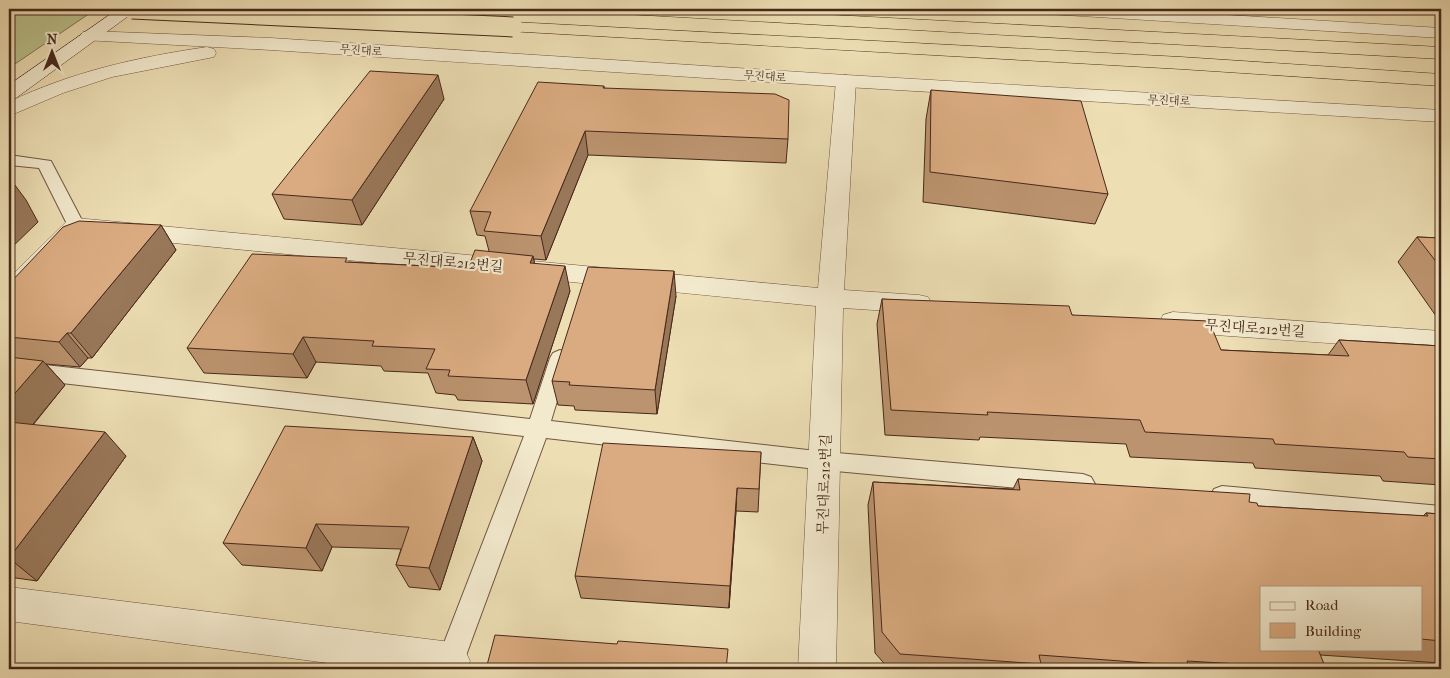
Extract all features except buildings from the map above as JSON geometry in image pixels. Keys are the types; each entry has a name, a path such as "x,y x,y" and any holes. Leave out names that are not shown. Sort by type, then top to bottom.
{"highway":[{"path":"131,9 1182,62 1441,80"},
{"path":"625,9 1441,53"},
{"path":"1361,48 1441,44"},
{"path":"1182,62 1441,96"}],"street":[{"path":"9,94 89,36 131,9"},
{"path":"9,110 81,80 140,64 271,44 258,22 260,9"},
{"path":"1048,9 1441,33"},
{"name":"무진대로","path":"89,36 271,44 846,81 1441,116"},
{"name":"무진대로212번길","path":"817,669 830,298 846,81"},
{"path":"9,160 45,164 76,226 9,293"},
{"name":"무진대로212번길","path":"76,226 583,284 940,306"},
{"name":"무진대로212번길","path":"1149,320 1437,347"},
{"path":"9,604 449,665 538,429 566,338"},
{"path":"9,369 825,461 1103,486"},
{"path":"1203,494 1441,516"}],"green space":[{"path":"9,9 96,9 9,68"}]}
